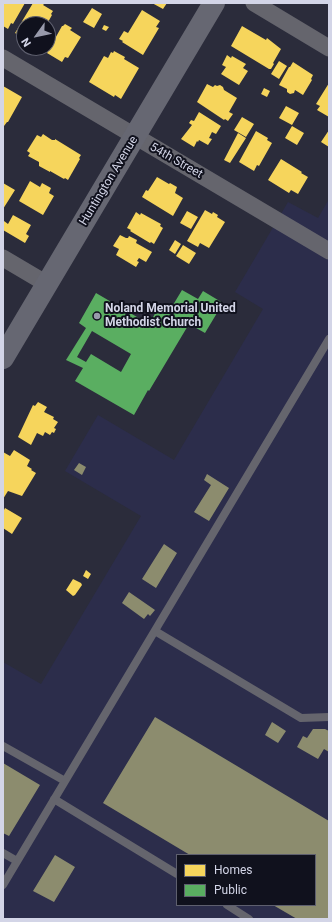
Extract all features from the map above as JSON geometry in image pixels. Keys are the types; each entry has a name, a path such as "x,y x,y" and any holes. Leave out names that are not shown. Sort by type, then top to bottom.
{"main road":[{"name":"Huntington Avenue","path":"3,358 214,3"}],"street":[{"path":"254,3 329,48"},
{"name":"54th Street","path":"3,58 329,251"},
{"path":"3,258 47,284"}],"lane":[{"path":"3,885 329,339"},
{"path":"155,631 301,718 329,717"},
{"path":"3,746 65,781"},
{"path":"54,799 176,873"},
{"path":"3,853 17,861"},
{"path":"228,906 248,919"}],"shaded area":[{"path":"329,199 329,919 3,919 3,662 41,684 141,516 65,471 98,415 174,460 263,309 235,292 288,202 318,218"}],"building: Homes":[{"path":"3,3 25,3 18,16 16,16 13,24 11,23 8,29 3,26"},
{"path":"33,3 45,3 43,5 53,11 51,16 25,16"},
{"path":"152,3 167,3 163,9"},
{"path":"92,8 102,14 94,28 83,22"},
{"path":"142,10 160,21 156,27 159,28 143,55 119,39 124,31 128,33"},
{"path":"65,24 72,28 70,30 81,37 68,58 65,57 62,62 52,56 56,56 56,37"},
{"path":"104,25 109,27 106,31 102,29"},
{"path":"242,26 266,40 267,38 281,49 271,69 231,46"},
{"path":"114,51 125,57 124,59 139,68 121,99 115,95 114,97 89,82 104,56 108,58 111,52 113,53"},
{"path":"227,55 231,58 232,56 246,64 243,68 248,71 239,85 221,74 226,67 222,65"},
{"path":"279,61 287,66 279,79 271,74"},
{"path":"293,62 313,75 312,80 303,95 295,90 294,93 290,94 287,92 287,89 279,85"},
{"path":"329,83 329,117 317,110 320,106 316,104"},
{"path":"207,84 213,87 215,85 220,85 224,90 237,98 229,112 233,114 228,121 225,119 224,120 197,102"},
{"path":"3,86 22,97 8,122 4,126 3,126"},
{"path":"264,88 270,91 267,97 261,94"},
{"path":"286,106 299,113 292,125 279,118"},
{"path":"199,112 221,126 216,134 212,132 209,138 212,139 208,145 199,140 194,147 181,139 192,125 189,123 191,120 194,121"},
{"path":"242,117 254,124 246,137 234,130"},
{"path":"292,126 304,133 297,145 285,138"},
{"path":"329,130 329,147 321,142"},
{"path":"256,131 268,138 267,140 272,143 259,166 257,165 254,171 239,162"},
{"path":"238,133 246,138 230,163 224,160"},
{"path":"43,134 52,140 55,139 81,155 68,180 39,166 39,162 28,156 30,153 27,151 37,135 41,137"},
{"path":"281,159 308,177 298,194 291,190 289,193 268,180"},
{"path":"157,177 177,187 175,193 183,198 173,216 142,197"},
{"path":"30,181 40,187 42,183 51,188 49,193 54,196 43,215 19,201"},
{"path":"3,183 15,190 3,209"},
{"path":"205,210 212,214 213,212 218,215 217,217 225,222 209,248 200,243 198,247 187,241"},
{"path":"187,211 198,217 191,229 180,223"},
{"path":"136,212 140,215 141,213 161,224 160,226 163,228 154,244 127,228"},
{"path":"13,215 31,225 26,234 29,236 25,243 3,230 4,221 8,224"},
{"path":"120,235 126,238 129,236 137,240 136,243 152,252 146,262 139,258 137,261 139,262 136,267 116,255 119,249 113,246"},
{"path":"175,240 181,244 175,254 169,250"},
{"path":"183,245 196,253 189,264 176,256"},
{"path":"38,402 47,407 44,412 54,417 53,419 58,422 54,428 56,429 54,433 52,432 50,435 45,432 43,436 37,433 31,445 18,437 33,405 35,406"},
{"path":"14,450 30,460 27,466 36,473 22,496 8,491 3,499 3,452 10,456"},
{"path":"5,508 22,518 12,534 3,528 3,512"},
{"path":"86,570 91,574 88,579 83,576"},
{"path":"73,579 82,585 73,596 66,590"}],"building: Public":[{"path":"182,290 198,299 203,291 223,303 205,333 189,324 134,415 75,381 83,368 66,360 86,328 79,323 96,293 149,324 160,305 170,310","holes":["92,331 131,354 121,372 91,354 86,362 77,357"]}],"building: Industry":[{"path":"79,463 86,467 82,475 74,470"},
{"path":"207,474 229,488 209,521 194,512 211,485 204,480"},
{"path":"164,544 177,553 156,588 142,579"},
{"path":"129,592 155,610 150,616 148,614 144,619 122,603"},
{"path":"155,717 329,821 329,919 297,919 275,906 316,906 316,854 188,854 103,803"},
{"path":"272,722 286,731 278,743 265,735"},
{"path":"313,729 325,729 329,731 329,752 324,749 318,759 297,747 303,736 307,738"},
{"path":"3,763 40,785 9,836 3,833"},
{"path":"55,855 75,867 54,902 33,891"}],"place":[{"name":"Noland Memorial United Methodist Church","path":"97,316"}]}
